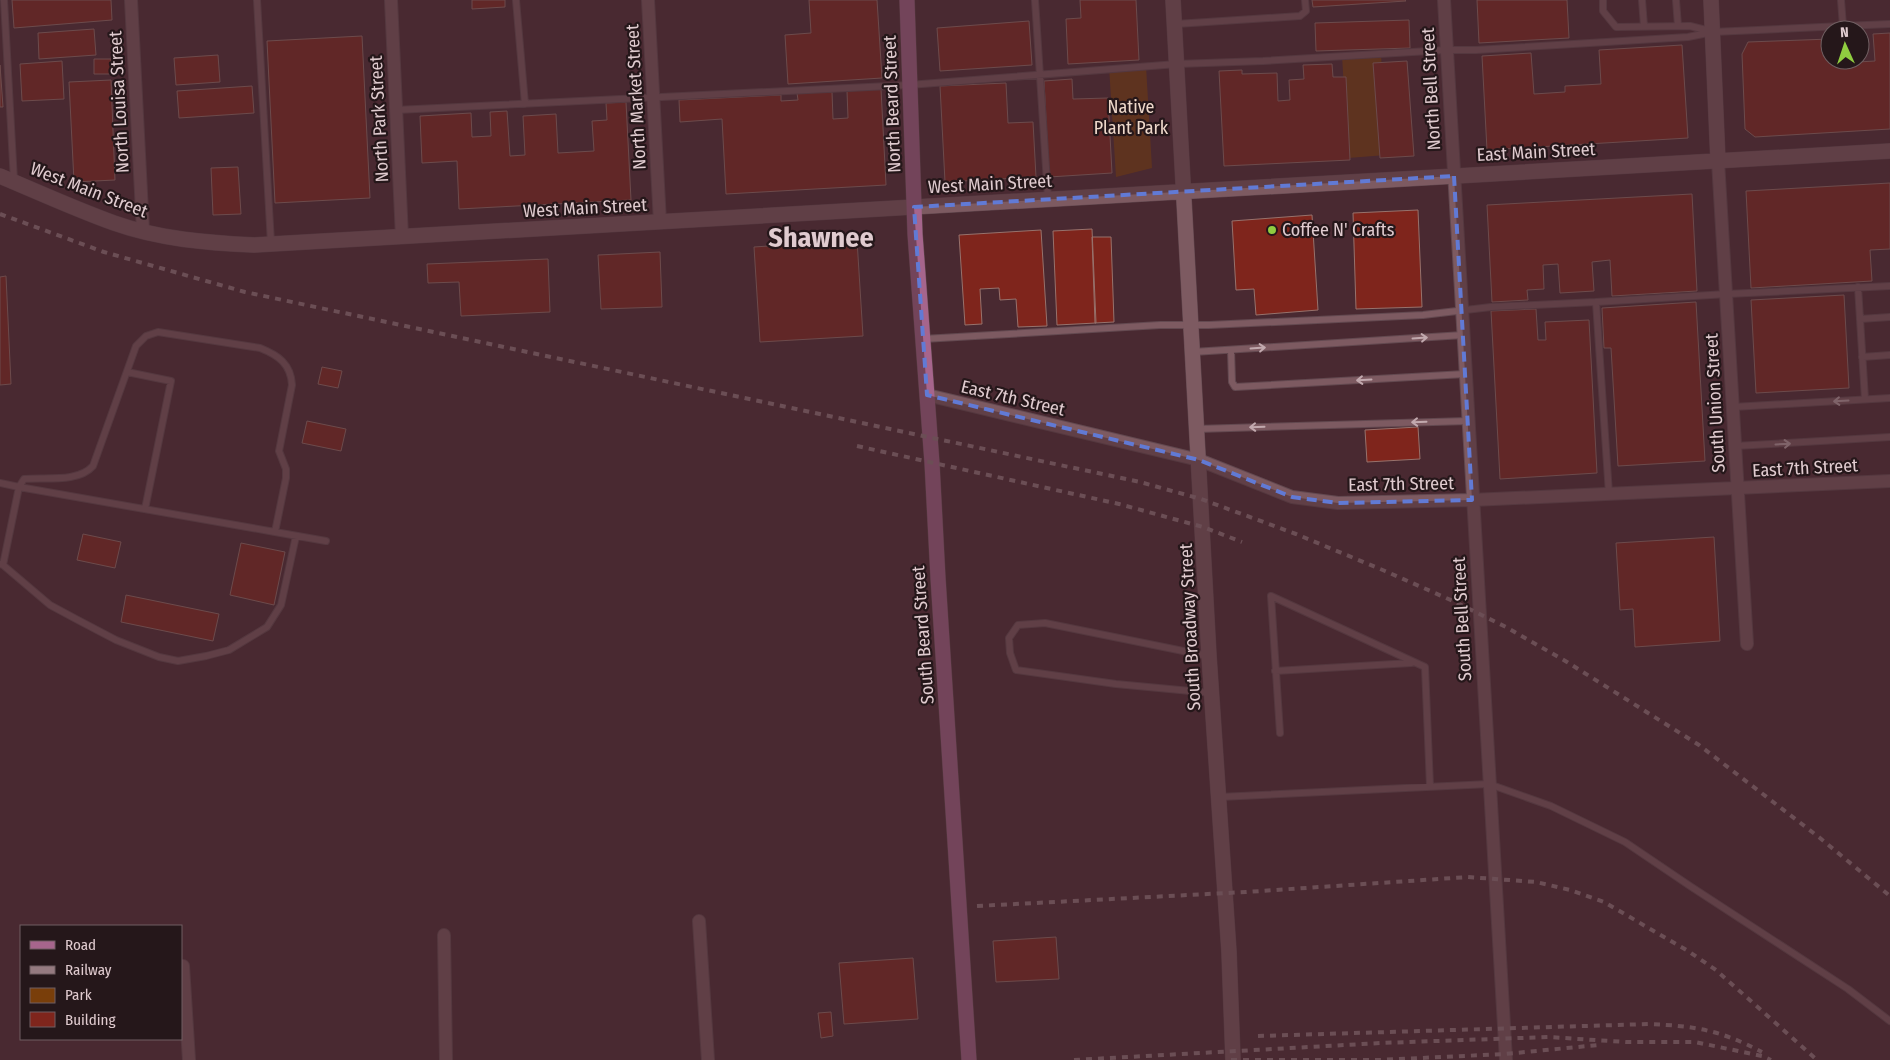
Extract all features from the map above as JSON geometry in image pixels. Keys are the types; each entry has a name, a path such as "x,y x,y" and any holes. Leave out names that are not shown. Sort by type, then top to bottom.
{"main road":[{"name":"North Beard Street","path":"907,0 914,207"},
{"name":"South Beard Street","path":"914,207 969,1060"}],"street":[{"name":"North Louisa Street","path":"131,0 143,231"},
{"name":"North Park Street","path":"391,0 402,237"},
{"name":"North Market Street","path":"648,0 660,222"},
{"name":"South Broadway Street","path":"1173,0 1218,797 1229,952 1233,1060"},
{"name":"North Bell Street","path":"1444,0 1454,176"},
{"path":"1711,0 1718,160"},
{"name":"East Main Street","path":"1184,192 1890,151"},
{"name":"South Union Street","path":"1718,160 1747,644"},
{"name":"West Main Street","path":"0,176 114,223 143,231 193,241 254,246 1184,192"},
{"name":"South Bell Street","path":"1454,176 1506,1060"},
{"name":"East 7th Street","path":"927,395 1199,460 1292,497 1338,503 1472,500 1890,481"},
{"path":"698,921 708,1060"},
{"path":"444,935 446,1060"},
{"path":"183,966 189,1060"}],"lane":[{"path":"4,0 14,182"},
{"path":"257,0 271,245"},
{"path":"516,0 525,104"},
{"path":"1036,0 1048,199"},
{"path":"1174,24 1300,16 1306,11 1305,0"},
{"path":"1603,0 1603,12 1616,27 1690,26 1713,32"},
{"path":"1642,0 1644,26"},
{"path":"1676,0 1678,26"},
{"path":"1841,0 1843,20"},
{"path":"1870,25 1890,24"},
{"path":"396,110 909,85 1177,64 1476,50 1688,37 1713,32 1820,27"},
{"path":"922,339 1160,325 1423,314 1491,307 1890,286"},
{"path":"1858,287 1865,399"},
{"path":"1596,302 1609,494"},
{"path":"1860,319 1890,317"},
{"path":"275,532 286,478 286,469 279,451 292,385 292,376 276,354 260,348 158,332 146,336 136,346 93,466 87,472 74,476 24,479 19,487 1,565 50,605 69,616 116,640 159,657 178,661 229,650 267,627 281,605 296,536"},
{"path":"1192,352 1463,335"},
{"path":"1231,350 1232,382 1235,387 1465,374"},
{"path":"1862,357 1890,355"},
{"path":"127,372 171,381 145,509"},
{"path":"1733,407 1890,398"},
{"path":"1197,429 1468,420"},
{"path":"1734,446 1890,437"},
{"path":"0,483 326,541"},
{"path":"1280,733 1271,596 1425,667 1430,786"},
{"path":"1210,656 1045,623 1018,624 1010,638 1010,653 1016,670 1116,684 1212,693"},
{"path":"1276,671 1414,662"},
{"path":"1218,797 1489,784 1551,806 1625,842 1848,989 1890,1021"}],"highlighted area":[{"path":"1454,176 1472,500 1338,503 1292,497 1199,460 927,395 914,207"}],"green space":[{"path":"1381,53 1386,155 1348,158 1342,55"},
{"name":"Native Plant Park","path":"1109,66 1146,66 1152,168 1116,177"}],"building":[{"path":"12,0 111,0 112,20 14,28"},
{"path":"472,0 505,0 505,7 472,9"},
{"path":"809,0 877,0 882,78 788,84 785,35 811,33"},
{"path":"1080,0 1136,0 1139,60 1068,64 1066,19 1081,18"},
{"path":"1312,0 1405,0 1406,1 1313,7"},
{"path":"1477,0 1567,0 1569,38 1479,43"},
{"path":"1409,20 1410,48 1316,51 1315,23"},
{"path":"1029,21 1032,65 940,71 937,28"},
{"path":"94,29 96,55 39,59 38,33"},
{"path":"1890,33 1890,129 1755,137 1745,129 1742,54 1748,42 1820,39 1820,70 1870,70 1870,61 1875,61 1873,34"},
{"path":"362,36 370,198 275,203 267,41"},
{"path":"1682,45 1688,138 1487,150 1482,56 1531,53 1534,94 1565,92 1565,86 1601,84 1599,50"},
{"path":"218,55 220,82 176,85 174,58"},
{"path":"94,59 111,59 112,74 94,74"},
{"path":"62,61 64,99 22,101 20,64"},
{"path":"1407,61 1414,156 1380,158 1373,63"},
{"path":"1332,64 1333,77 1346,77 1350,160 1224,166 1219,71 1242,70 1242,74 1277,73 1278,101 1290,100 1289,80 1304,79 1303,65"},
{"path":"0,65 3,107 0,107"},
{"path":"1072,79 1073,99 1108,98 1112,173 1049,177 1044,81"},
{"path":"111,80 115,180 74,182 69,82"},
{"path":"1006,83 1008,123 1033,122 1036,177 945,182 940,86"},
{"path":"252,86 254,113 179,118 177,91"},
{"path":"881,89 886,185 726,194 722,119 680,122 679,100 781,95 781,101 798,100 797,93 832,92 833,119 848,118 847,91"},
{"path":"626,102 631,200 459,209 457,161 422,163 420,116 471,113 472,137 491,136 490,112 507,111 510,156 525,155 523,116 556,114 558,153 594,151 592,121 607,120 606,103"},
{"path":"238,167 241,214 213,215 211,168"},
{"path":"1890,183 1890,249 1870,250 1872,281 1751,288 1746,191"},
{"path":"1692,194 1697,291 1612,296 1610,260 1592,262 1594,291 1560,293 1558,264 1543,265 1544,289 1527,290 1528,300 1492,302 1487,205"},
{"path":"1418,210 1422,307 1356,309 1353,213"},
{"path":"1312,215 1318,310 1256,315 1254,289 1236,290 1232,221"},
{"path":"1092,229 1096,323 1057,325 1053,231"},
{"path":"1041,230 1047,326 1018,327 1016,299 1000,300 999,288 980,289 982,324 965,325 959,235"},
{"path":"1092,237 1111,237 1114,322 1095,323"},
{"path":"857,240 863,336 760,342 754,247"},
{"path":"660,252 662,307 601,309 598,255"},
{"path":"548,259 550,312 461,316 459,282 428,283 427,264"},
{"path":"6,276 11,384 0,385 0,277"},
{"path":"1844,295 1849,388 1756,393 1751,300"},
{"path":"1696,302 1705,461 1618,466 1611,348 1604,348 1602,308"},
{"path":"1536,309 1538,340 1546,340 1545,322 1589,320 1597,473 1500,479 1491,311"},
{"path":"322,367 342,371 338,388 318,384"},
{"path":"307,421 346,429 341,451 302,443"},
{"path":"1418,427 1420,459 1367,462 1365,430"},
{"path":"83,534 121,542 115,568 77,560"},
{"path":"1714,537 1720,641 1635,647 1633,609 1620,610 1616,543"},
{"path":"241,543 285,552 274,605 230,595"},
{"path":"126,595 219,614 213,641 121,622"},
{"path":"1056,937 1059,979 996,982 993,941"},
{"path":"913,958 918,1019 844,1024 839,963"},
{"path":"831,1012 833,1036 821,1038 818,1013"}],"railway":[{"path":"0,214 104,252 245,292 1140,482 1201,499 1296,534 1453,601 1506,627 1567,662 1699,745 1820,838 1890,896"},
{"path":"857,446 1119,504 1203,527 1242,542"},
{"path":"977,906 1246,892 1468,877 1536,882 1570,890 1604,902 1688,951 1716,970 1817,1060"},
{"path":"1258,1036 1649,1024 1707,1030 1762,1052"},
{"path":"1074,1060 1381,1043 1548,1037 1626,1042 1695,1042 1762,1056 1771,1060"},
{"path":"1231,1060 1379,1060 1505,1054 1598,1045"}],"place":[{"name":"Coffee N' Crafts","path":"1272,230"}],"district":[{"name":"Shawnee","path":"821,237"}]}
